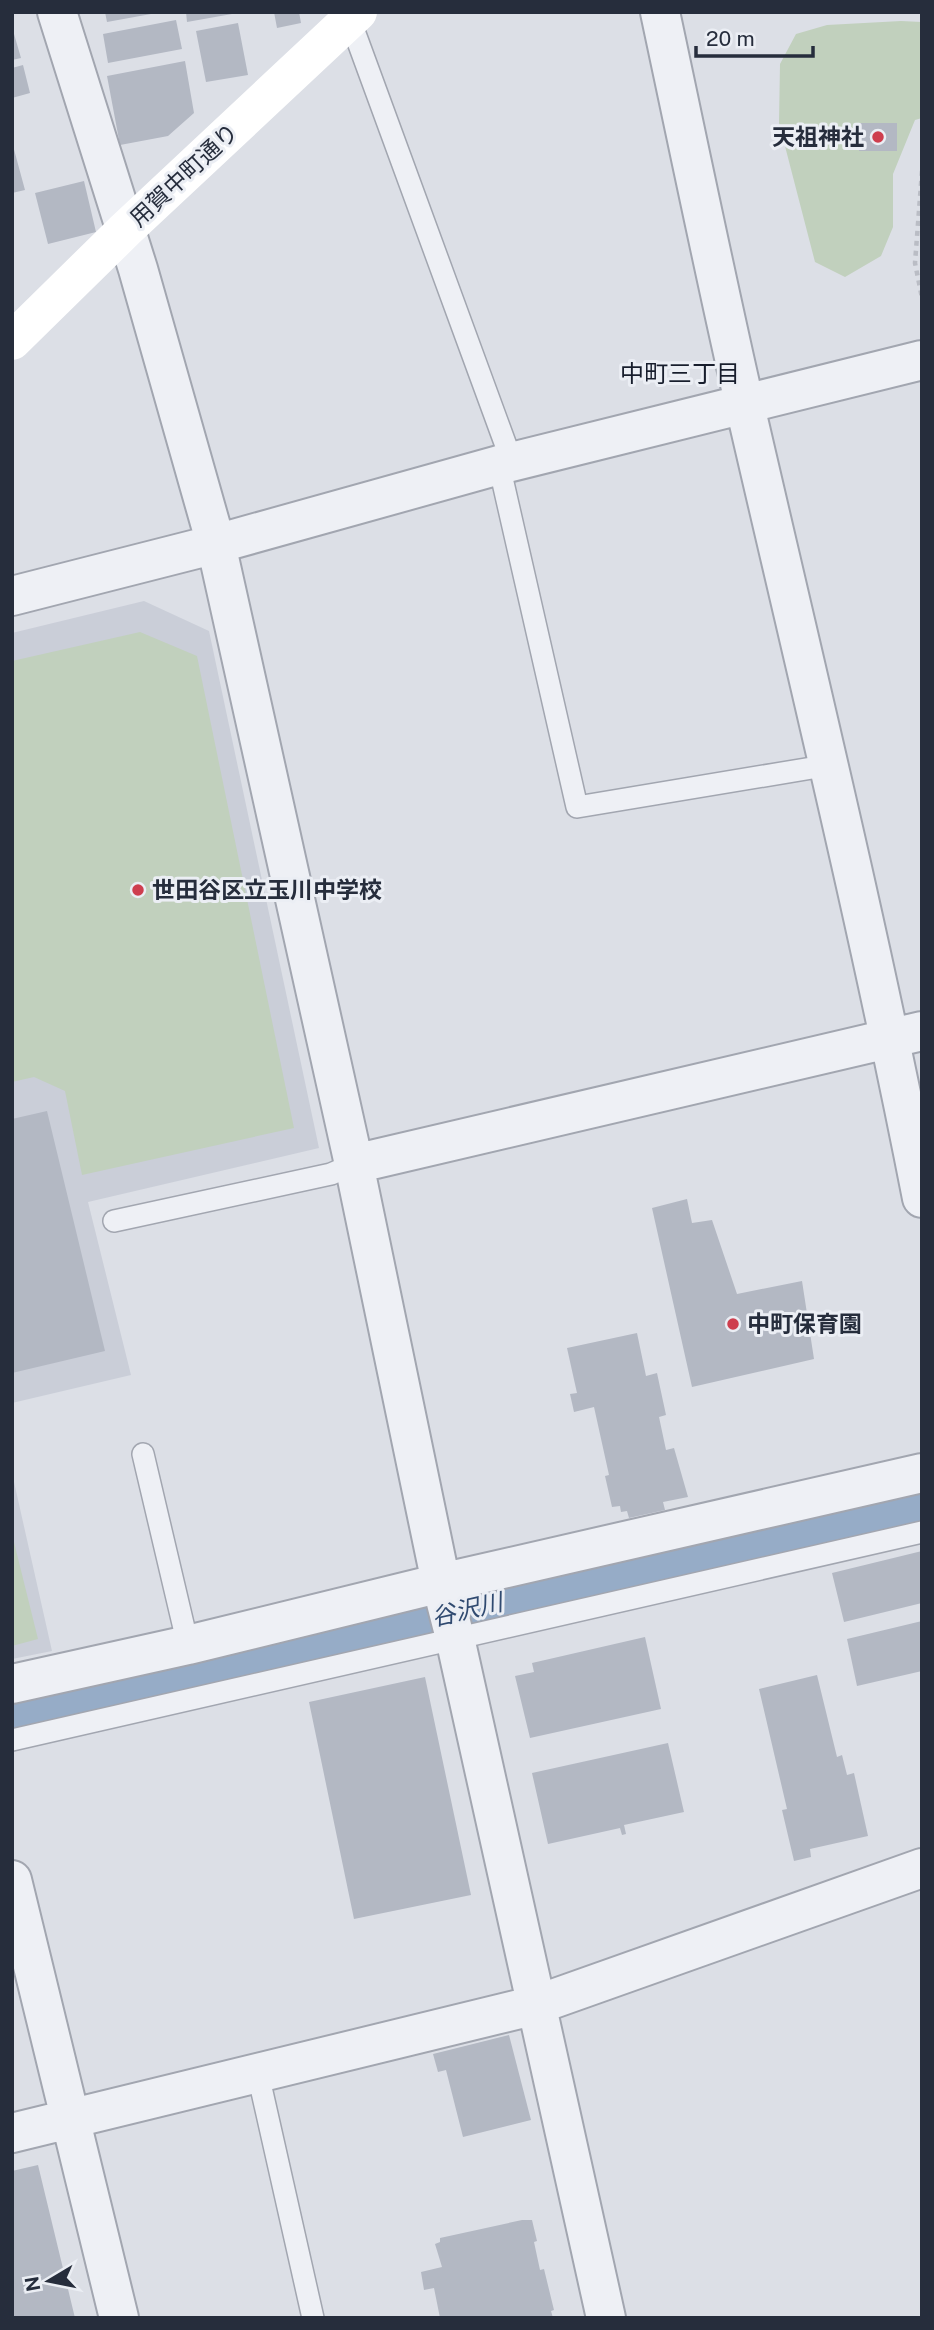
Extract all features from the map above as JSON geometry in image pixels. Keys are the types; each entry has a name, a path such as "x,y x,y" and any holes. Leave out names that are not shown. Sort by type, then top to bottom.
{"street":[{"path":"57,12 125,230 216,544 354,1164 441,1583 606,2318"},
{"path":"660,12 744,403 830,765 906,1035 922,1198"},
{"name":"用賀中町通り","path":"12,341 125,230 354,16"},
{"path":"12,596 216,544 506,463 922,360"},
{"path":"354,1164 906,1035"},
{"path":"12,1684 922,1473"},
{"path":"12,2133 536,2005 922,1868"},
{"path":"12,1880 119,2318"}],"lane":[{"path":"354,16 506,463 577,807 830,765"},
{"path":"114,1221 331,1174 354,1164"},
{"path":"143,1454 188,1645"},
{"path":"12,1740 922,1532"},
{"path":"258,2074 313,2318"}],"path":[{"path":"922,171 915,263 922,298"}],"shaded area":[{"name":"世田谷区立玉川中学校","path":"144,601 209,631 319,1148 88,1202 131,1375 12,1403 12,633"},
{"path":"12,1473 52,1651 12,1659"}],"green space":[{"path":"922,22 922,118 915,120 893,174 893,227 881,256 845,277 815,262 779,123 780,64 796,34 827,25"},
{"name":"世田谷区立玉川中学校","path":"140,632 197,656 294,1128 82,1175 65,1091 34,1077 12,1082 12,661"},
{"path":"12,1534 38,1639 12,1646"}],"building":[{"path":"105,12 151,12 151,14 107,22"},
{"path":"186,12 232,12 232,14 187,22"},
{"path":"274,12 299,12 301,23 277,28"},
{"path":"176,20 182,49 108,63 103,34"},
{"path":"238,23 248,75 206,82 196,31"},
{"path":"12,27 21,58 12,60"},
{"path":"185,61 194,113 168,136 120,145 107,76"},
{"path":"23,65 30,93 12,98 12,68"},
{"path":"859,123 897,123 897,151 859,151"},
{"path":"12,142 25,190 12,193"},
{"path":"84,181 96,232 48,244 35,193"},
{"path":"47,1111 105,1351 12,1373 12,1119"},
{"path":"687,1199 692,1223 712,1220 737,1294 802,1281 814,1359 692,1387 652,1208"},
{"path":"637,1333 646,1376 657,1373 666,1415 659,1417 666,1450 674,1448 688,1497 663,1502 665,1510 629,1518 627,1511 621,1512 620,1506 612,1507 605,1476 609,1475 594,1407 574,1412 570,1394 577,1393 567,1348"},
{"path":"922,1551 922,1603 844,1622 832,1573"},
{"path":"922,1621 922,1671 857,1686 847,1639"},
{"path":"645,1637 661,1709 530,1738 515,1676 534,1672 532,1663"},
{"path":"817,1675 837,1757 842,1755 847,1775 854,1773 868,1836 810,1849 811,1857 794,1861 782,1810 787,1809 759,1689"},
{"path":"425,1677 471,1895 354,1919 309,1702"},
{"path":"668,1743 684,1812 624,1825 626,1834 622,1835 620,1828 548,1844 532,1773"},
{"path":"509,2035 531,2120 463,2137 446,2070 438,2072 433,2054"},
{"path":"38,2165 75,2318 12,2318 12,2171"},
{"path":"532,2220 540,2270 544,2269 554,2310 551,2311 553,2318 440,2318 434,2288 424,2290 421,2272 442,2267 435,2244 440,2242 440,2238"}],"waterway":[{"name":"谷沢川","path":"12,1714 922,1507"}],"place":[{"name":"天祖神社","path":"878,137"},
{"name":"世田谷区立玉川中学校","path":"138,890"},
{"name":"中町保育園","path":"733,1324"}],"district":[{"name":"中町三丁目","path":"680,374"}]}
